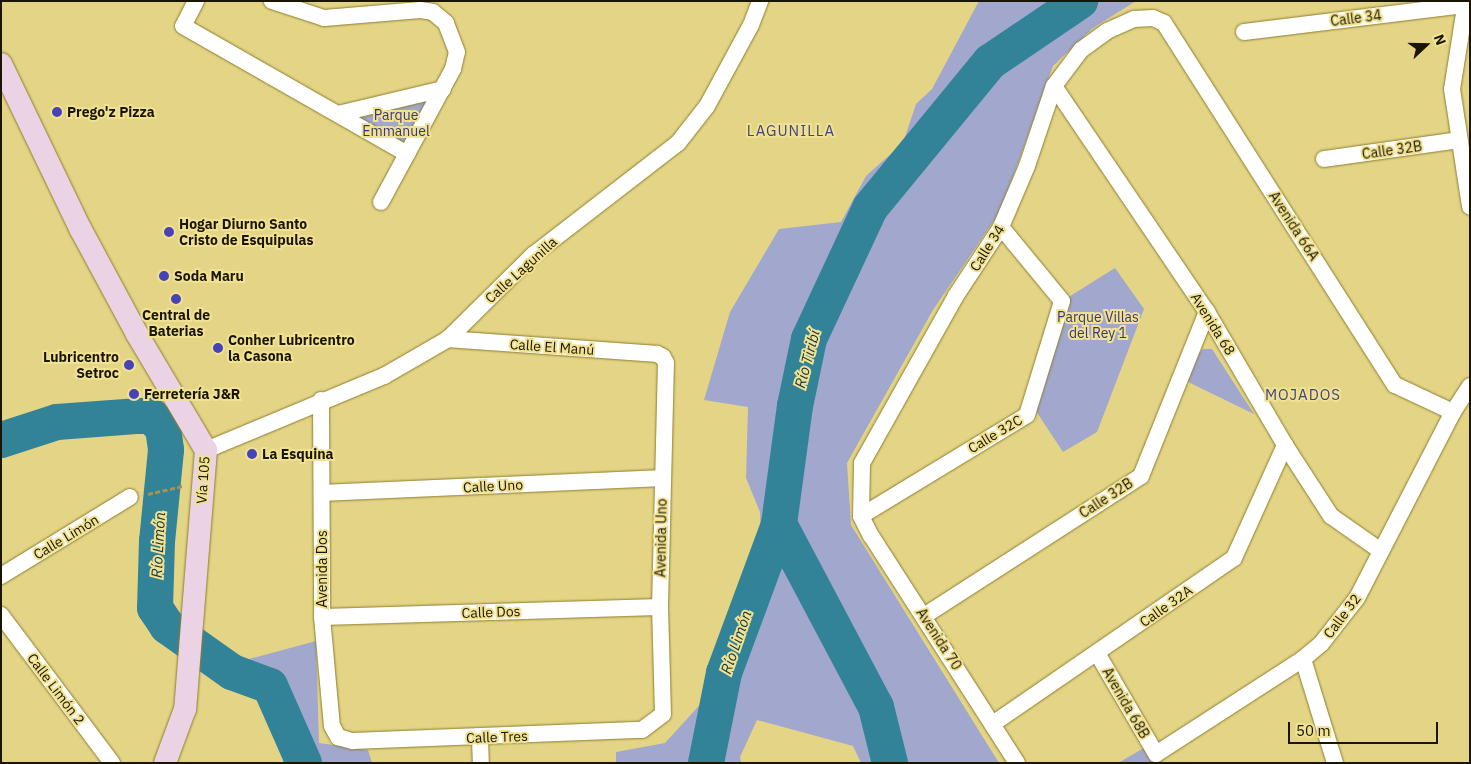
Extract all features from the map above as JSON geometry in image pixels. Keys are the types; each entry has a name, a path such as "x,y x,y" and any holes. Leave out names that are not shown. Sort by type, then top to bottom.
{"main road":[{"name":"Vía 105","path":"1,64 81,230 137,334 206,450 185,709 166,763"}],"street":[{"path":"196,1 183,26 407,154"},
{"path":"272,1 324,18 420,10 433,12 446,23 457,52 443,89 381,202"},
{"name":"Calle Lagunilla","path":"206,450 321,400 384,376 448,339 533,255 678,143 707,106 751,25 760,1"},
{"path":"1465,3 1452,89 1470,206"},
{"name":"Calle 34","path":"1244,32 1465,3"},
{"name":"Calle 34","path":"861,516 862,463 955,297 1001,226 1027,166 1054,86 1081,50 1107,31 1134,19 1153,18"},
{"name":"Avenida 66A","path":"1153,18 1164,23 1395,384 1453,412"},
{"name":"Avenida 68","path":"1054,86 1207,312 1285,445 1331,516 1381,551"},
{"path":"338,114 443,89"},
{"name":"Calle 32B","path":"1324,159 1459,140"},
{"name":"Calle 32C","path":"861,516 1027,416 1062,301 1001,226"},
{"name":"Calle 32B","path":"924,616 1141,476 1207,312"},
{"name":"Calle El Manú","path":"448,339 657,354"},
{"name":"Avenida Uno","path":"655,723 662,714 660,607 666,363 657,354"},
{"name":"Calle 32","path":"1156,754 1303,659 1321,644 1358,598 1453,412 1470,386"},
{"name":"Avenida Dos","path":"321,400 323,493 322,617 332,726 338,737"},
{"name":"Calle 32A","path":"994,723 1234,558 1285,445"},
{"name":"Calle Uno","path":"323,493 662,478"},
{"name":"Calle Limón","path":"1,576 130,498"},
{"name":"Avenida 70","path":"861,516 871,536 994,723 1017,763"},
{"name":"Calle Dos","path":"322,617 660,607"},
{"name":"Calle Limón 2","path":"1,615 112,763"},
{"name":"Avenida 68B","path":"1098,653 1156,754"},
{"path":"1303,659 1336,763"},
{"name":"Calle Tres","path":"338,737 352,741 480,738 642,730 655,723"},
{"path":"480,738 481,763"}],"path":[{"path":"130,498 177,488"}],"green space":[{"path":"979,1 1136,1 1093,28 1053,66 1001,210 933,310 847,463 851,525 999,763 861,763 853,746 757,720 740,757 741,763 616,763 616,752 665,743 707,697 761,552 760,512 746,478 748,407 704,400 730,312 779,229 841,222 866,176 903,143 916,104 932,89"},
{"name":"Parque Emmanuel","path":"430,97 402,147 349,116"},
{"name":"Parque Villas del Rey 1","path":"1115,268 1144,309 1097,432 1063,452 1034,408 1067,298"},
{"path":"1203,349 1212,349 1254,414 1188,382 1197,355"},
{"path":"316,641 319,743 368,750 372,763 294,763 285,731 287,687 249,659"},
{"path":"1144,748 1152,763 1118,763"}],"waterway":[{"name":"Río Tiribí","path":"706,763 724,673 779,524 795,406 809,339 870,208 990,62 1080,1"},
{"name":"Río Limón","path":"1,440 57,422 136,416 151,416 163,428 166,450 157,541 155,608 167,626 232,672 270,686 304,763"},
{"name":"Río Tiribí","path":"779,524 876,707 890,763"}],"place":[{"name":"Prego'z Pizza","path":"57,112"},
{"name":"Hogar Diurno Santo Cristo de Esquipulas","path":"169,232"},
{"name":"Soda Maru","path":"164,276"},
{"name":"Central de Baterias","path":"176,299"},
{"name":"Conher Lubricentro la Casona","path":"218,348"},
{"name":"Lubricentro Setroc","path":"129,365"},
{"name":"Ferretería J&R","path":"134,394"},
{"name":"La Esquina","path":"252,454"}],"district":[{"name":"LAGUNILLA","path":"791,131"},
{"name":"MOJADOS","path":"1303,395"}]}
